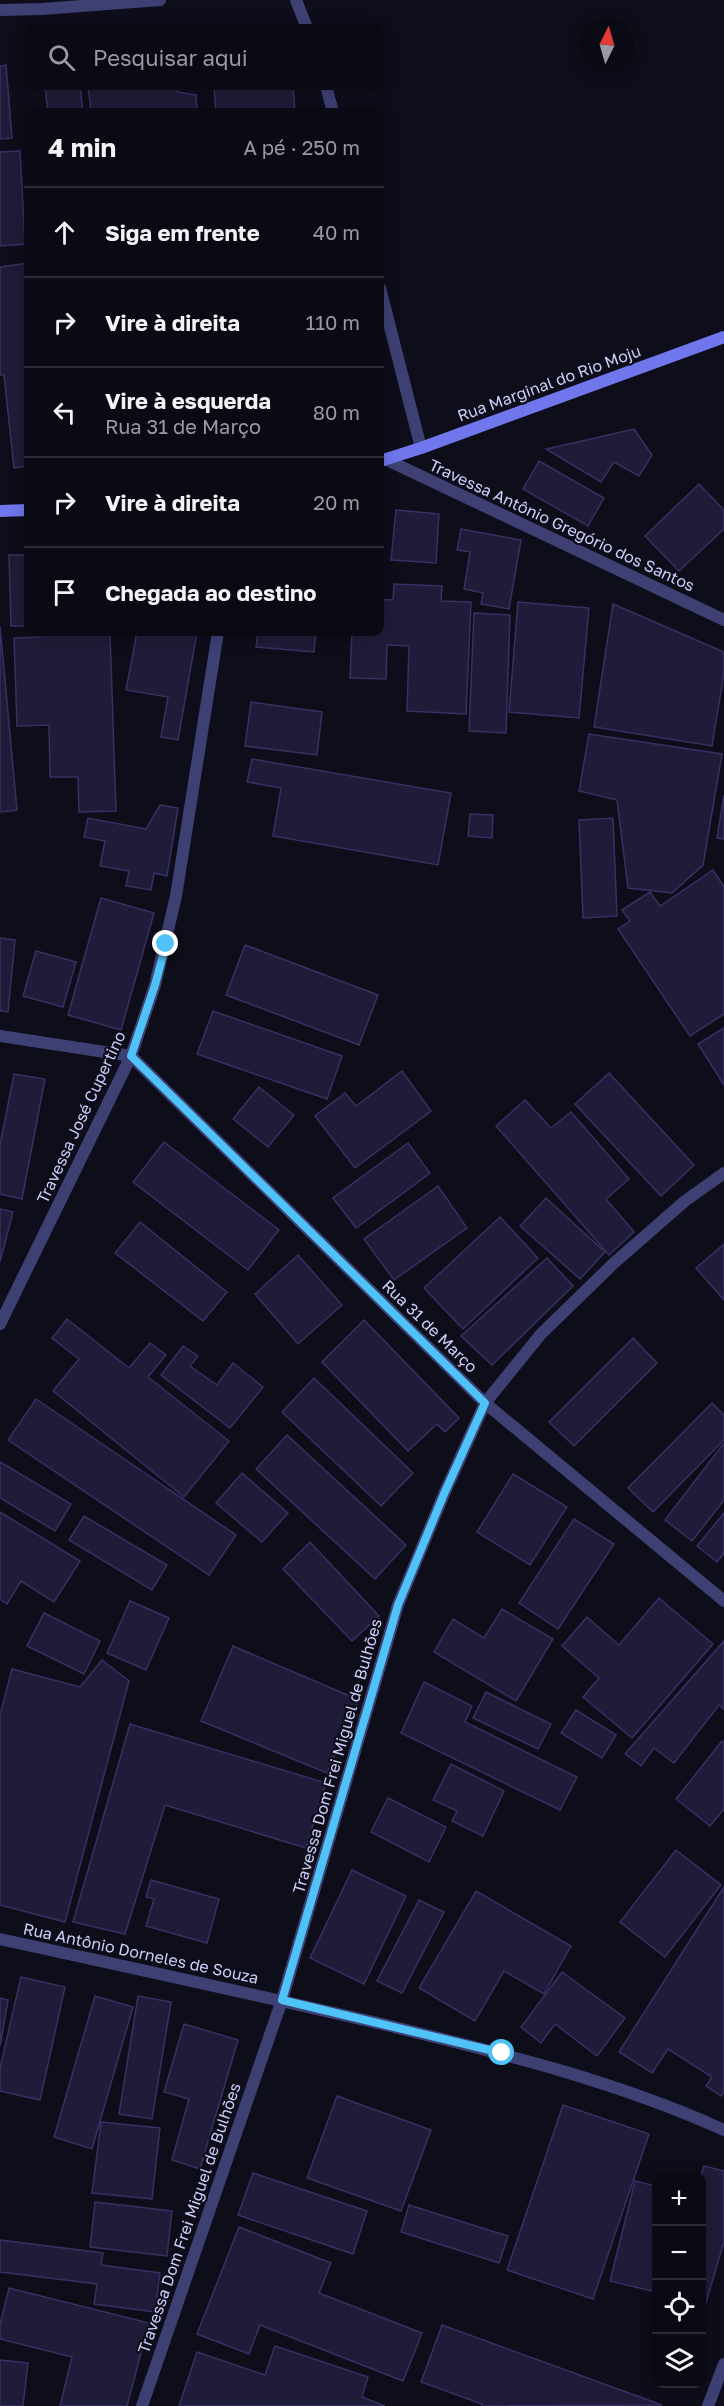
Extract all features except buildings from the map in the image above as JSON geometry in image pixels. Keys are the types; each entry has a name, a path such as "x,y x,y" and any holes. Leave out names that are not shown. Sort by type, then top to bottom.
{"main road":[{"name":"Rua Marginal do Rio Moju","path":"384,459 421,448 724,337"},
{"path":"0,511 24,510"}],"street":[{"path":"0,10 160,0"},
{"path":"296,0 305,24"},
{"path":"327,90 332,108"},
{"path":"384,304 421,448"},
{"name":"Travessa Antônio Gregório dos Santos","path":"384,461 724,620"},
{"name":"Travessa José Cupertino","path":"0,1324 131,1056 155,985 176,896 217,636"},
{"path":"0,1036 131,1056"},
{"name":"Rua 31 de Março","path":"131,1056 485,1403 724,1601"},
{"name":"Travessa Dom Frei Miguel de Bulhões","path":"142,2406 282,2000 398,1605 485,1403 541,1334 614,1263 685,1201 724,1173"},
{"name":"Rua Antônio Dorneles de Souza","path":"0,1939 282,2000 502,2053 598,2081 694,2116 724,2130"},
{"path":"708,2406 724,2364"}],"route":[{"path":"166,944 131,1056 485,1403 398,1605 282,2000 502,2053"}]}
